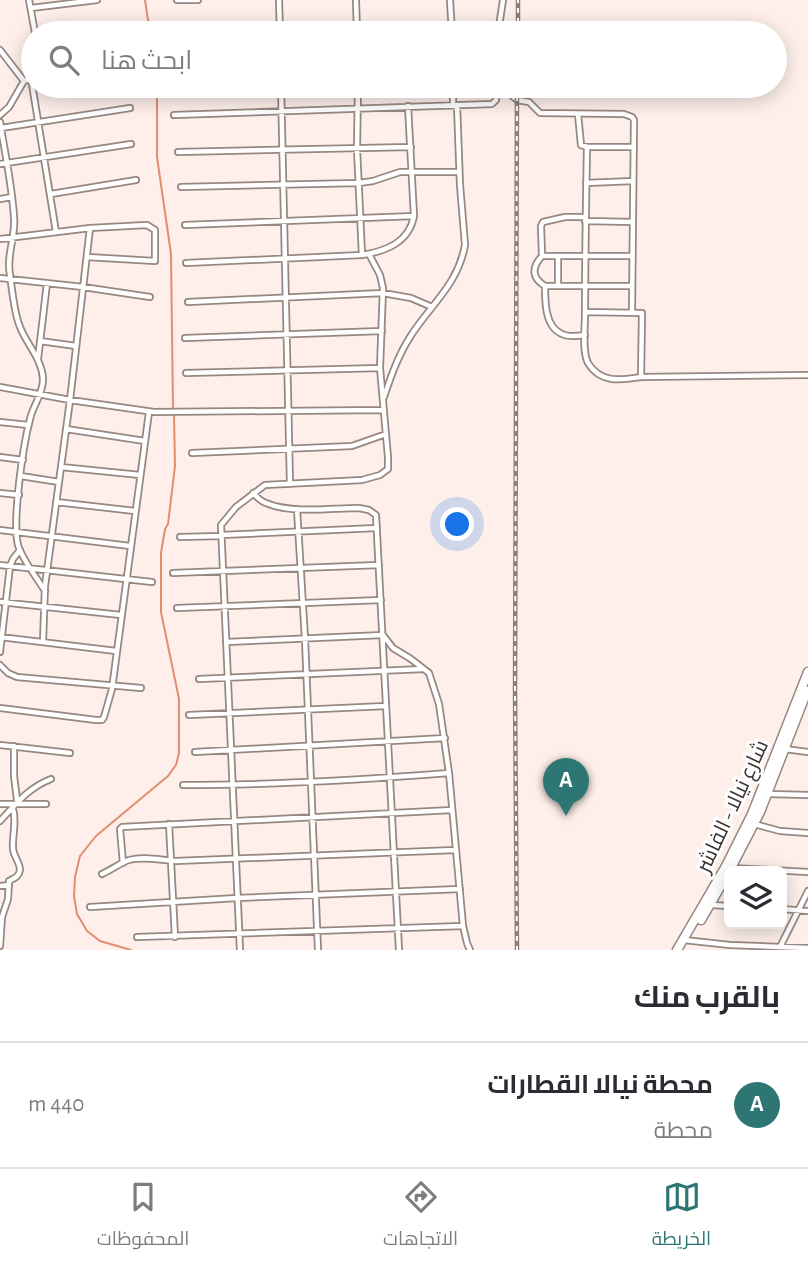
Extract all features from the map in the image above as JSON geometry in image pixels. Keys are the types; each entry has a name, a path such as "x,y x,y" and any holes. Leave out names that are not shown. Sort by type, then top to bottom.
{"highway":[{"name":"شارع نيالا - الفاشر","path":"684,950 686,941 726,866 768,794 806,687 808,672"},
{"name":"شارع نيالا - الفاشر","path":"732,866 806,687"},
{"name":"شارع نيالا - الفاشر","path":"677,950 686,941 724,880"}],"street":[{"path":"29,0 33,21"},
{"path":"31,8 63,2 97,0"},
{"path":"177,1 198,0"},
{"path":"279,0 280,21"},
{"path":"356,0 356,21"},
{"path":"450,0 451,21"},
{"path":"500,21 503,0"},
{"path":"0,50 21,77"},
{"path":"0,115 9,107 21,86"},
{"path":"35,98 56,232"},
{"path":"281,98 290,484"},
{"path":"358,98 357,149 362,255"},
{"path":"383,401 396,363 410,336 453,280 464,251 454,98"},
{"path":"174,115 493,103 496,98"},
{"path":"515,98 529,102 540,113 624,114 634,120 632,312"},
{"path":"186,263 362,255 392,245 406,236 414,216 408,106"},
{"path":"1,128 130,108"},
{"path":"578,114 581,145 634,147"},
{"path":"0,122 3,164 15,216 9,264 10,279 20,326 38,359 43,379 41,393 29,425 16,533 20,550 45,591"},
{"path":"3,164 131,144"},
{"path":"178,152 411,147"},
{"path":"587,147 585,335 589,364 599,374 619,381 641,377 808,375"},
{"path":"181,187 359,183 413,171 459,172"},
{"path":"51,194 136,180"},
{"path":"586,183 633,181"},
{"path":"0,199 12,197"},
{"path":"185,225 414,216"},
{"path":"542,256 543,222 565,217 633,222"},
{"path":"0,239 90,228 147,225 155,230 156,261 86,257"},
{"path":"43,642 47,571 90,228"},
{"path":"240,950 221,525 224,519 253,493 267,484 353,481 369,479 387,471 389,466 380,368 383,293 380,275 369,254"},
{"path":"632,256 542,256 536,262 535,274 538,282 545,286 632,286"},
{"path":"558,256 558,286"},
{"path":"0,278 150,297"},
{"path":"38,359 47,283"},
{"path":"545,286 547,314 558,332 565,335 585,335"},
{"path":"188,302 383,293 411,298 432,307"},
{"path":"585,312 642,313 641,377"},
{"path":"185,338 382,331"},
{"path":"40,341 76,345"},
{"path":"186,373 380,368"},
{"path":"0,387 149,412 383,410"},
{"path":"0,708 103,719 112,685 149,412"},
{"path":"0,422 29,425"},
{"path":"66,429 145,441"},
{"path":"192,453 356,446 386,434"},
{"path":"0,457 23,460"},
{"path":"60,467 140,475"},
{"path":"21,476 59,482"},
{"path":"0,493 19,495"},
{"path":"253,493 268,504 298,509 364,508 375,513 399,950"},
{"path":"56,502 135,511"},
{"path":"298,509 317,950"},
{"path":"180,537 377,528"},
{"path":"0,530 131,546"},
{"path":"0,652 3,602 10,566 20,550"},
{"path":"0,565 152,582"},
{"path":"173,573 379,565"},
{"path":"177,608 381,600"},
{"path":"3,602 121,615"},
{"path":"226,642 383,635"},
{"path":"383,635 393,648 429,673 439,704 449,773 463,926 470,950"},
{"path":"1,637 116,651"},
{"path":"0,665 8,673 18,677 142,688"},
{"path":"199,679 424,669"},
{"path":"189,715 386,706"},
{"path":"195,751 445,738"},
{"path":"0,744 71,753"},
{"path":"0,946 9,881 20,872 13,850 16,804 14,746"},
{"path":"785,749 808,752"},
{"path":"183,785 390,778 449,773"},
{"path":"0,821 36,787 51,779"},
{"path":"768,794 808,794"},
{"path":"0,804 46,804"},
{"path":"123,863 120,828 452,810"},
{"path":"751,823 766,829 808,833"},
{"path":"169,824 175,937"},
{"path":"102,874 138,859 171,861 456,850"},
{"path":"787,871 808,872"},
{"path":"0,886 9,885"},
{"path":"90,907 237,898 460,890"},
{"path":"780,947 808,891"},
{"path":"710,905 724,906"},
{"path":"787,909 808,911"},
{"path":"137,937 463,926"},
{"path":"686,941 729,947 808,948"}],"waterway":[{"path":"145,0 148,21"},
{"path":"157,98 157,157 171,254 173,409"},
{"path":"131,950 100,941 87,931 77,914 75,877 80,856 96,836 168,776 176,765 179,753 179,699 161,612 161,553 168,524 175,466 174,415"}],"railway":[{"path":"518,0 518,21"},
{"path":"517,98 517,950"}],"place":[{"name":"محطة نيالا القطارات","path":"566,816"}]}
